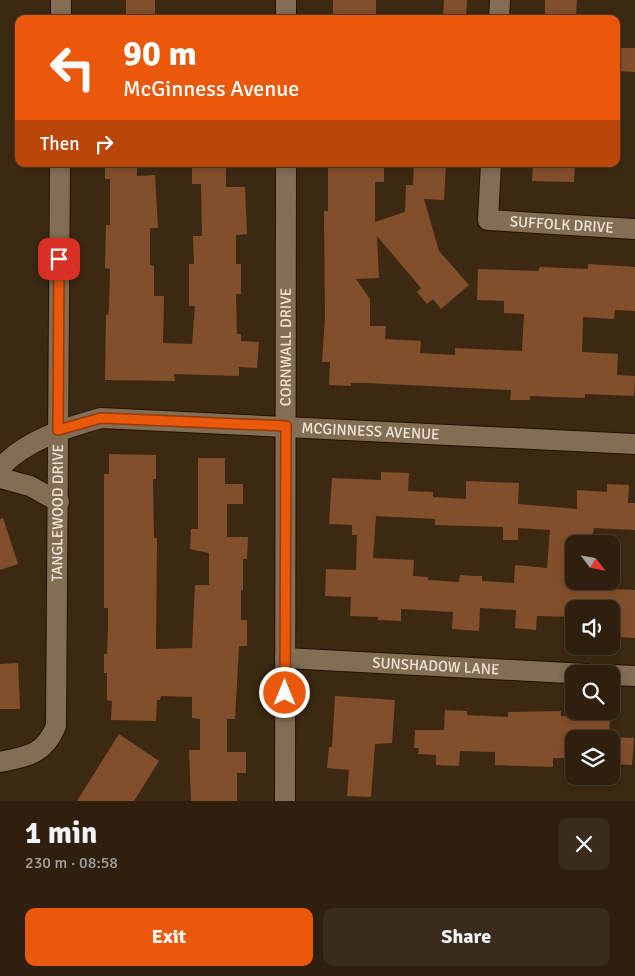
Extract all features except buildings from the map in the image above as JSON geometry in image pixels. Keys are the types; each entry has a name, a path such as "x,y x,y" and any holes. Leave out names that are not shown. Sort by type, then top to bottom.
{"street":[{"path":"60,15 61,0"},
{"path":"286,0 286,15"},
{"path":"499,15 500,0"},
{"name":"TANGLEWOOD DRIVE","path":"0,762 36,753 50,742 56,726 58,710 60,167"},
{"name":"CORNWALL DRIVE","path":"285,801 286,167"},
{"name":"SUFFOLK DRIVE","path":"491,167 488,220 635,229"},
{"name":"MCGINNESS AVENUE","path":"0,468 10,457 58,430 101,418 635,444"},
{"path":"0,478 30,486 59,502"},
{"name":"SUNSHADOW LANE","path":"285,658 565,673"},
{"path":"620,675 635,676"}],"route":[{"path":"59,259 58,430 101,418 286,426 285,693"}]}
